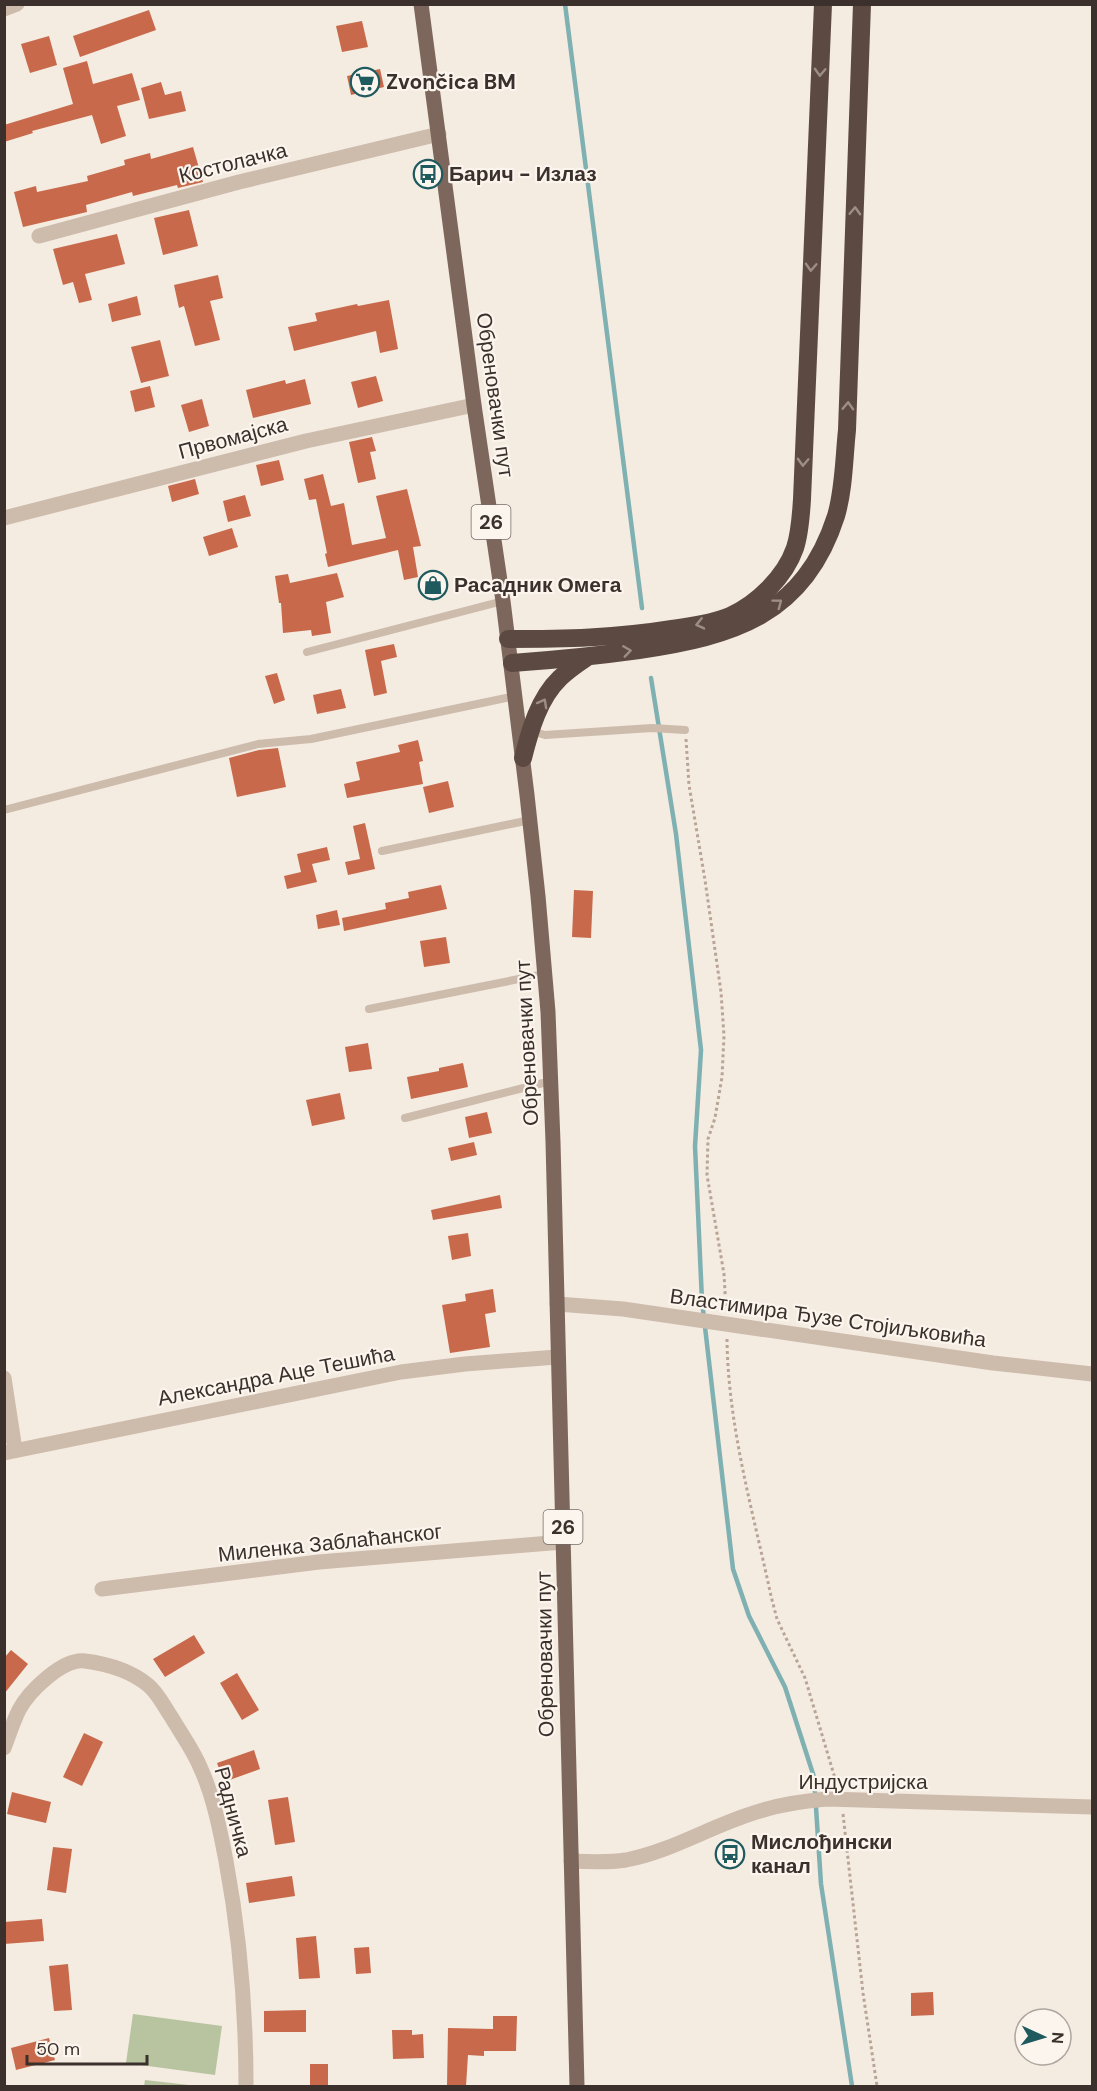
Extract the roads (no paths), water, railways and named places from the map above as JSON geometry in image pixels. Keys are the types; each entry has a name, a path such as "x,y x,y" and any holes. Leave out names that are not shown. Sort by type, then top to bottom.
{"highway":[{"path":"508,639 596,638 700,625 717,620 751,604 784,570 794,549 802,499 823,4"},
{"path":"512,663 588,657 719,634 745,624 777,605 792,592 817,560 836,514 842,485 847,430 862,4"},
{"path":"523,758 530,730 542,702 559,678 588,657"}],"main road":[{"name":"Обреновачки пут","path":"421,4 474,405 512,663 530,820 544,974 551,1081 577,2086"}],"street":[{"path":"4,9 17,4"},
{"name":"Костолачка","path":"39,236 239,182 439,134"},
{"name":"Првомајска","path":"4,518 306,441 474,405"},
{"name":"Властимира Ђузе Стојиљковића","path":"557,1304 623,1309 993,1364 1092,1374"},
{"name":"Александра Аце Тешића","path":"10,1452 401,1372 465,1364 557,1357"},
{"path":"4,1378 10,1452"},
{"name":"Миленка Заблаћанског","path":"102,1589 319,1562 563,1542"},
{"name":"Радничка","path":"4,1748 20,1708 59,1667 82,1660 109,1665 132,1675 150,1687 191,1749 202,1770 220,1834 239,1946 244,2004 246,2086"},
{"name":"Индустријска","path":"571,1862 614,1861 643,1855 701,1835 759,1811 804,1801 1092,1807"}],"lane":[{"path":"307,652 503,601"},
{"path":"4,810 258,744 311,739 515,696"},
{"path":"530,730 545,735 652,728 685,730"},
{"path":"382,851 530,820"},
{"path":"369,1009 544,974"},
{"path":"405,1118 551,1081"}],"waterway":[{"path":"565,4 642,608"},
{"path":"651,678 676,834 701,1050 695,1146 702,1301 733,1569 749,1616 785,1687 814,1777 821,1884 852,2086"}],"place":[{"name":"Zvončica BM","path":"365,82"},
{"name":"Барич - Излаз","path":"428,174"},
{"name":"Расадник Омега","path":"433,585"},
{"name":"Мислођински канал","path":"730,1854"}]}
